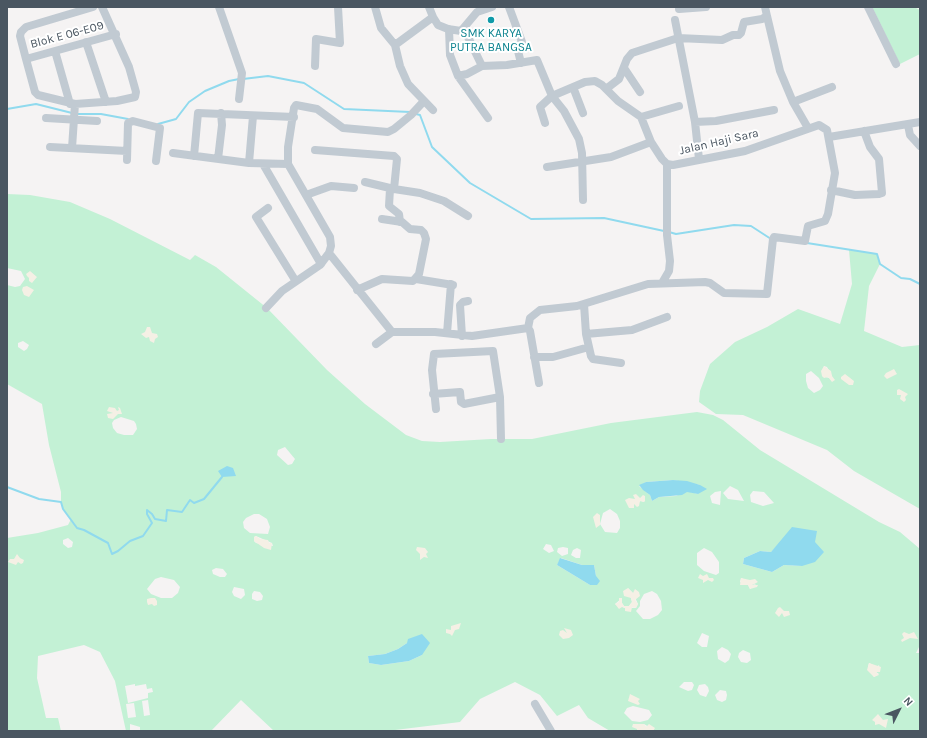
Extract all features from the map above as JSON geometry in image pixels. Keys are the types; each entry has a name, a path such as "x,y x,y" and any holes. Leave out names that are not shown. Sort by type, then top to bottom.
{"street":[{"path":"93,7 22,30 20,36 36,94 97,121"},
{"path":"46,118 106,102 133,98 136,94 116,34 102,7"},
{"path":"219,7 242,73 239,99"},
{"path":"315,66 316,39 340,43 338,7"},
{"path":"375,7 381,28 390,41 395,44 403,74 408,84 433,110"},
{"path":"429,7 433,18 438,25 461,31 473,44 482,66"},
{"path":"461,31 475,14 492,7"},
{"path":"509,7 522,42 517,47 521,63"},
{"path":"679,9 706,7"},
{"path":"765,7 780,71 793,102 808,128"},
{"path":"868,7 896,64"},
{"path":"606,89 619,79 627,59 632,53 678,38 722,40 733,35 740,34 744,22 762,19 767,16"},
{"path":"395,44 433,18"},
{"path":"675,20 695,122 699,159"},
{"path":"449,29 450,55 458,76 488,118"},
{"name":"Blok E 06-E09","path":"26,59 116,34"},
{"path":"86,42 106,102"},
{"path":"55,51 73,110 72,148"},
{"path":"458,76 466,74 482,66 521,63 537,60 552,96 573,126 579,139 582,161 583,200"},
{"path":"624,68 634,80 640,92"},
{"path":"545,122 540,107 552,96 573,87 595,81 618,101 641,117 679,106"},
{"path":"573,87 583,113"},
{"path":"793,102 832,87"},
{"path":"266,308 295,280 309,273 321,264 329,253 331,246 330,237 288,164 288,147 294,117 294,108 299,104 317,109 342,128 388,132 411,116 424,101"},
{"path":"695,122 716,121 774,110"},
{"path":"194,156 198,113 294,117"},
{"path":"218,160 222,125 220,113"},
{"path":"249,163 253,116"},
{"name":"Jalan Haji Sara","path":"641,117 651,142 662,159 667,164 673,165 744,150 808,128 822,126 827,130 829,137"},
{"path":"127,160 128,126 130,121 138,121 158,126 160,130 156,161"},
{"path":"539,384 530,331 528,328 530,318 540,310 584,304 640,286 662,283 705,282 710,283 724,293 767,294 774,237 806,241 808,226 823,223 827,219 835,173 830,153 829,137 920,122"},
{"path":"908,125 910,134 920,146"},
{"path":"831,190 855,195 882,193 879,159 870,148 864,131"},
{"path":"547,167 611,157 651,142"},
{"path":"50,147 127,151"},
{"path":"315,150 394,156 397,159 389,206 399,214 400,222"},
{"path":"173,153 249,163 288,164"},
{"path":"263,164 321,264"},
{"path":"662,283 668,271 670,261 667,235 667,164"},
{"path":"365,182 444,201 468,216"},
{"path":"306,195 331,186 354,188"},
{"path":"268,208 256,218 295,280"},
{"path":"382,219 400,222 410,229 421,230 426,239 419,274 416,279"},
{"path":"329,253 392,332"},
{"path":"357,290 382,280 409,281 416,279 452,284 447,333"},
{"path":"462,336 460,305 463,302 468,302"},
{"path":"584,304 586,334 593,359 620,363"},
{"path":"586,334 632,330 667,317"},
{"path":"376,344 392,332 447,333 462,336 481,335 528,328"},
{"path":"534,357 553,357 589,347"},
{"path":"436,409 433,394 432,370 434,354 493,351 500,396 501,439"},
{"path":"433,394 460,392 461,402 464,404 500,396"},
{"path":"535,704 551,731"}],"green space":[{"path":"872,7 914,7 920,10 920,54 900,64"},
{"path":"7,194 30,195 70,202 110,219 190,260 195,255 216,267 267,308 327,370 365,404 406,435 422,441 440,442 491,439 532,439 611,423 697,412 713,415 723,420 760,450 879,522 900,532 920,549 920,645 916,653 920,653 920,731 653,731 654,730 644,724 633,724 638,729 637,731 610,731 588,718 579,705 557,716 540,695 515,682 480,699 460,722 387,731 274,731 241,700 211,731 140,731 140,727 130,724 130,731 126,731 115,681 100,652 84,645 38,656 37,678 46,718 58,718 61,731 7,731 7,538 38,533 68,525 71,519 63,509 61,502 61,492 49,445 42,404 7,384 7,285 15,287 20,286 25,279 21,271 7,268","holes":["23,341 29,345 24,351 18,347 18,343","121,417 134,421 136,424 137,429 133,435 117,433 113,428 112,423 114,420","285,447 295,459 292,464 288,465 277,455 278,450","673,480 700,485 698,494 687,491 676,496 659,497 652,501 650,495 639,486 646,482","730,486 738,490 744,501 728,499 723,493","721,491 720,505 712,503 710,496 715,492","753,491 764,492 774,503 763,506 751,502 750,495","640,498 645,498 644,502 641,501 628,505","610,509 617,514 620,521 620,528 617,533 605,532 600,524 603,513","254,514 259,514 267,519 270,527 268,534 250,533 244,528 243,522 246,518","256,536 272,543 273,546 256,543 254,541 254,537","68,538 73,542 72,547 68,548 63,544 63,540","781,542 802,566 784,565 772,572 743,564 744,558 760,551 771,552","546,544 551,545 554,551 549,553 543,549","558,548 568,548 568,554 562,556 557,552","577,548 581,550 580,558 576,558 571,555 573,550","704,548 712,552 719,562 719,573 716,575 704,571 697,565 697,553","561,558 582,565 594,565 596,576 590,585 557,565","216,568 223,569 227,574 225,577 220,577 213,574 212,570","161,577 174,580 180,587 178,593 172,598 161,598 151,594 147,589 155,579","741,578 756,584 750,589 748,585 740,582","234,587 244,589 245,595 241,599 234,596 232,592","628,588 633,593 638,604 636,608 625,608 615,604 622,598 622,603 624,606 629,606 632,602","254,591 260,592 263,596 262,600 257,601 252,599 252,594","652,591 657,594 661,601 662,610 658,615 650,619 643,619 636,611 640,606 640,601 644,594","702,633 709,636 707,647 702,647 697,643","407,643 422,655 409,661 381,665 369,663 368,656 385,654 398,649","722,647 728,650 731,654 729,660 725,663 718,659 717,651","743,650 750,653 751,660 747,663 741,662 738,657 739,653","869,663 877,667 879,665 880,672 876,672 879,674 874,677 868,667","684,682 692,682 694,685 692,690 688,691 679,687","146,684 147,689 152,688 153,692 148,693 148,698 128,703 125,686","705,684 708,687 709,691 706,697 700,695 697,690 699,685","720,690 726,691 726,700 722,702 717,700 715,695","148,700 150,715 144,716 142,701","134,703 136,717 128,718 126,704","633,706 649,710 652,715 648,720 640,722 632,721 624,713 627,708"]},
{"path":"849,250 877,254 880,264 869,286 864,331 902,347 920,345 920,509 854,471 827,450 743,415 716,414 699,402 700,391 710,364 735,342 767,327 798,309 840,324 852,284","holes":["824,366 827,367 832,376 829,378 822,376","811,371 819,378 823,386 820,390 814,393 808,388 806,381 806,374"]}],"sand":[{"path":"30,271 37,277 32,283 29,281 26,274"},
{"path":"27,286 34,290 29,297 24,295 22,290 23,287"},
{"path":"147,327 150,327 152,333 157,334 158,337 155,339 154,343 150,341 149,337 146,338 141,334 145,332"},
{"path":"824,366 831,371 835,380 832,382 828,377 824,378 822,376 821,371"},
{"path":"894,369 897,374 887,379 884,376 886,373"},
{"path":"845,374 854,381 853,385 849,385 841,379 841,377"},
{"path":"899,389 908,394 905,397 906,400 904,402 900,399 901,395 897,395 897,390"},
{"path":"109,407 115,408 117,411 119,410 118,407 120,408 122,414 118,414 113,419 108,418 107,414 113,413 107,411"},
{"path":"636,494 640,498 643,495 645,496 645,501 640,501 639,506 637,507 634,504 634,508 629,508 625,500 629,498 635,499 633,495"},
{"path":"597,513 600,515 600,525 596,528 593,517"},
{"path":"256,536 260,539 268,540 269,543 272,543 271,550 264,548 254,541 254,537"},
{"path":"417,547 425,548 428,552 426,554 428,558 424,557 420,560 420,554 416,550"},
{"path":"17,554 24,560 23,563 21,564 18,562 16,565 8,562 10,559 14,559"},
{"path":"700,574 703,576 707,574 709,578 713,578 714,580 712,582 708,580 703,583 703,580 698,578"},
{"path":"741,578 750,580 755,579 758,582 752,585 758,585 757,587 750,589 748,585 740,585"},
{"path":"628,588 633,593 635,589 639,592 640,596 635,600 638,604 636,608 632,607 631,612 625,611 625,608 622,607 619,609 615,604 619,602 619,598 622,598 622,603 624,606 629,606 632,602 631,598 624,596 623,591"},
{"path":"155,598 157,605 148,605 147,599"},
{"path":"780,607 784,611 789,611 790,615 784,617 782,613 779,617 775,613"},
{"path":"461,623 459,629 455,630 452,636 446,633 446,629 451,630 451,626"},
{"path":"564,628 571,630 573,635 569,638 563,639 559,635 560,631 563,630 567,633"},
{"path":"904,632 909,634 914,632 918,639 910,638 902,642 901,640 904,638 902,634"},
{"path":"869,663 881,667 880,672 876,672 879,675 874,677 867,670"},
{"path":"630,694 640,699 638,701 640,704 638,705 628,701"},
{"path":"878,714 883,720 888,719 886,728 879,724 875,725 875,722 872,720"},
{"path":"633,724 644,724 646,727 649,724 655,728 653,731 637,731 637,729 632,727"}],"water":[{"path":"227,466 233,468 236,476 222,477 218,471"},
{"path":"673,480 687,481 707,489 698,494 687,492 682,495 659,497 652,501 650,495 639,485 646,482"},
{"path":"792,527 817,531 815,542 824,552 815,562 802,566 784,565 772,572 743,564 744,558 760,551 771,552"},
{"path":"560,558 582,565 594,565 596,576 600,581 597,585 590,585 557,565"},
{"path":"422,634 430,643 422,655 409,661 381,665 369,663 368,656 385,654 398,649 407,643 408,639"}],"waterway":[{"path":"243,79 268,76 304,83 344,109 410,112"},
{"path":"158,124 176,119 189,102 205,91 229,81 239,79"},
{"path":"7,109 36,104 72,113"},
{"path":"77,114 101,114 128,119"},
{"path":"416,114 420,115 432,147 470,183 531,219 604,218 664,231"},
{"path":"669,232 676,234 734,225 751,226 771,239"},
{"path":"807,243 877,254 880,264 901,278 910,279 920,284"},
{"path":"7,487 39,499 61,502 63,509 77,528 84,530 108,543 112,554 130,541 143,536 152,523 147,514 147,510 155,519 166,521 167,510 182,512 190,500 194,503 204,499 222,477"}],"place":[{"name":"SMK KARYA PUTRA BANGSA","path":"491,20"}]}
